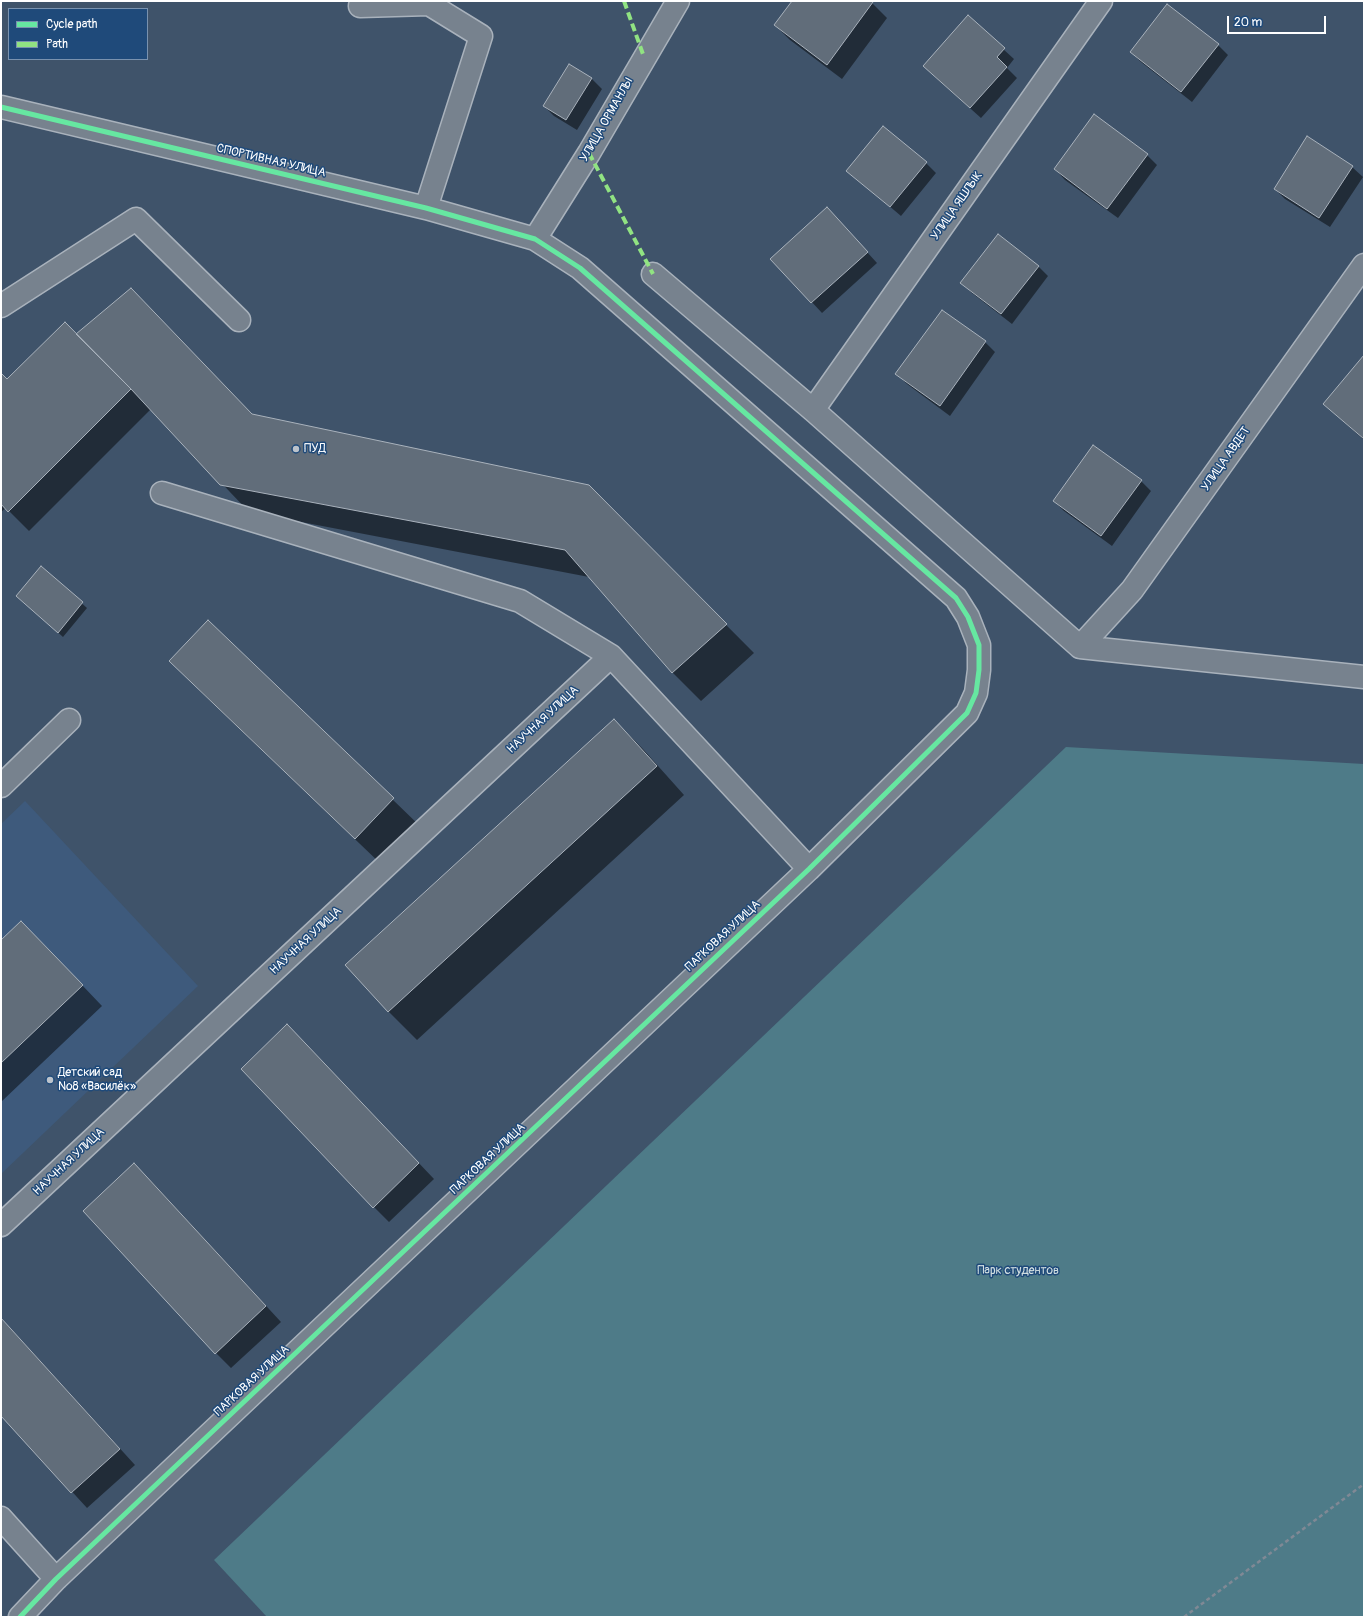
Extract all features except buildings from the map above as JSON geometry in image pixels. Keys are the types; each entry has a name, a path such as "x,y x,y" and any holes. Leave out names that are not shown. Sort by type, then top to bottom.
{"street":[{"name":"УЛИЦА ОРМАНЛЫ","path":"535,239 589,153 678,1"},
{"name":"УЛИЦА ЯШЛЫК","path":"813,410 1101,1"},
{"path":"360,6 429,4 481,36 426,208"},
{"name":"СПОРТИВНАЯ УЛИЦА","path":"1,107 426,208 535,239 580,268 956,598 968,617 979,645 979,670 976,693 967,713"},
{"path":"1,306 136,219 239,320"},
{"name":"УЛИЦА АВДЕТ","path":"1080,647 1132,590 1364,265"},
{"path":"653,274 813,410 1080,647 1364,677"},
{"path":"162,493 520,601 611,656 809,869"},
{"name":"НАУЧНАЯ УЛИЦА","path":"1,1225 611,656"},
{"name":"ПАРКОВАЯ УЛИЦА","path":"20,1617 56,1579 809,869 967,713"},
{"path":"1,786 68,720"},
{"path":"1,1518 56,1579"}],"path":[{"path":"1184,1617 1364,1484"}],"shaded area":[{"name":"Детский сад №8 «Василёк»","path":"25,801 198,986 1,1174 1,824"}],"green space":[{"name":"Парк студентов","path":"1066,747 1364,764 1364,1617 267,1617 214,1560"}],"marked path":[{"path":"624,1 644,57"},
{"path":"589,153 653,274"}],"cycle path":[{"path":"1,107 426,208 535,239 580,268 956,598 968,617 979,645 979,670 976,693 967,713 809,869 56,1579 20,1617"}],"place":[{"name":"ПУД","path":"296,449"},
{"name":"Детский сад №8 «Василёк»","path":"50,1080"}]}
